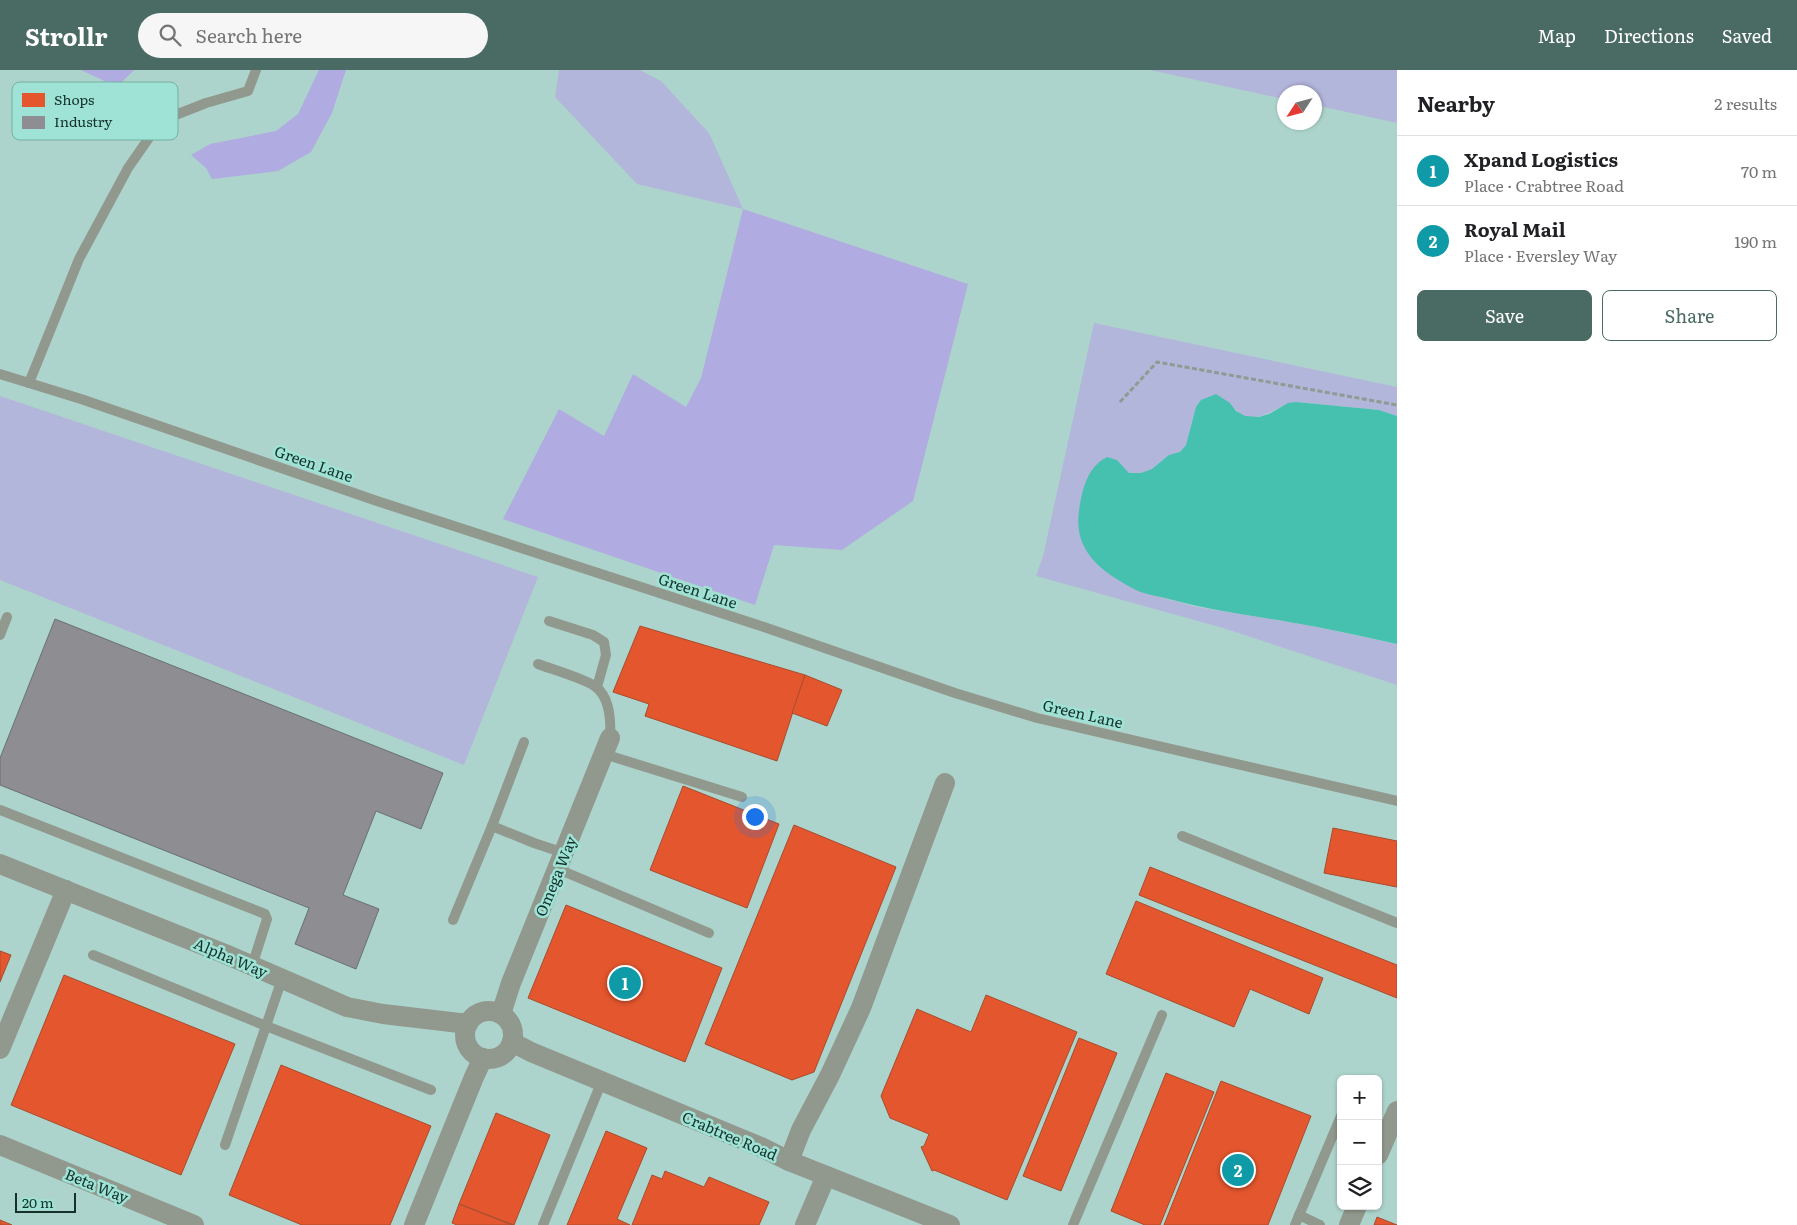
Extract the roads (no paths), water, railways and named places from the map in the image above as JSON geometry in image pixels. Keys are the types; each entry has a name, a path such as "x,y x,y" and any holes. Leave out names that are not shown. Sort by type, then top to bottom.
{"street":[{"name":"Omega Way","path":"501,1014 511,983 607,746"},
{"path":"789,1161 801,1130 830,1075 861,1008 945,782"},
{"name":"Alpha Way","path":"0,864 252,966 347,1007 383,1014 468,1024"},
{"path":"0,1049 66,890"},
{"path":"491,1011 501,1014 509,1021 512,1028 512,1042 504,1054 497,1058 483,1058 475,1055 466,1041 465,1034 468,1024 482,1012 491,1011"},
{"name":"Crabtree Road","path":"512,1042 531,1052 761,1147 789,1161 950,1225"},
{"path":"414,1225 483,1058"},
{"path":"1382,1146 1397,1111"},
{"name":"Beta Way","path":"0,1145 194,1225"},
{"path":"805,1225 826,1176"},
{"path":"1349,1225 1355,1210"}],"lane":[{"path":"178,114 206,103 248,91 256,70"},
{"path":"29,383 78,259 128,168 148,140"},
{"name":"Green Lane","path":"0,374 377,501 764,627 955,693 1037,718 1397,801"},
{"path":"0,635 7,617"},
{"path":"548,621 593,635 604,642 606,655 597,687"},
{"path":"538,664 597,687 611,716 607,746 742,797"},
{"path":"454,920 524,742"},
{"path":"0,810 265,914 267,919 265,928 252,966"},
{"path":"492,826 534,843 561,861 710,933"},
{"path":"1182,836 1397,923"},
{"path":"93,955 266,1026 431,1090"},
{"path":"225,1145 282,979"},
{"path":"1073,1225 1162,1015"},
{"path":"543,1225 602,1081"},
{"path":"1295,1225 1339,1120"},
{"path":"1299,1215 1320,1225"}],"place":[{"name":"Xpand Logistics","path":"625,983"},
{"name":"Royal Mail","path":"1238,1170"}]}
